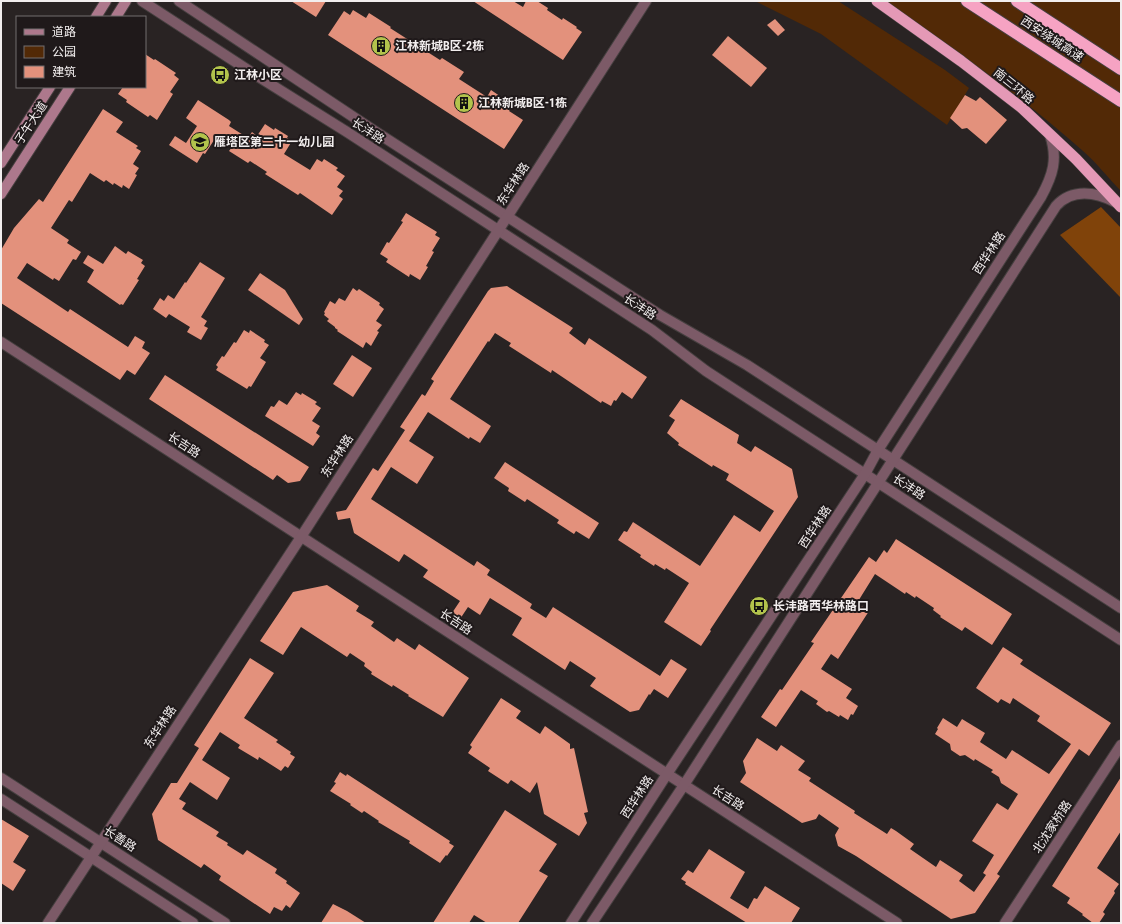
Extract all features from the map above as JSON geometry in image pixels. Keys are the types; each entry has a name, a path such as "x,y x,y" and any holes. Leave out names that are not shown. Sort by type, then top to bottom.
{"highway":[{"name":"南三环路","path":"877,1 961,61 1022,108 1076,159 1120,206"},
{"name":"西安绕城高速","path":"967,1 1102,88 1121,102"},
{"name":"西安绕城高速","path":"1017,1 1121,69"}],"main road":[{"path":"97,16 106,1"},
{"path":"117,16 126,1"},
{"name":"子午大道","path":"1,163 49,88"},
{"name":"子午大道","path":"1,194 69,88"}],"street":[{"name":"长沣路","path":"142,1 652,330 706,371 1121,640"},
{"name":"长沣路","path":"179,1 376,132 660,315 747,365 1121,608"},
{"name":"东华林路","path":"48,923 301,537 646,1"},
{"name":"西华林路","path":"571,923 667,774 865,474 878,450 1046,188 1052,176 1055,156 1054,146 1050,135"},
{"path":"592,923 684,785 1060,202 1070,196 1096,194 1120,206"},
{"name":"长吉路","path":"1,342 897,923"},
{"name":"北沈家桥路","path":"1005,923 1121,745"},
{"name":"长善路","path":"1,778 225,923"},
{"path":"1,799 192,923"}],"green space":[{"path":"755,1 838,1 945,70 969,88 947,125 821,34"},
{"path":"886,1 1121,1 1121,191 1088,156 1036,111 962,55"}],"shaded area":[{"path":"1101,207 1121,228 1121,298 1060,235"}],"building":[{"path":"291,1 326,1 316,17"},
{"path":"473,1 513,1 523,7 526,1 537,1 548,8 547,10 562,20 563,18 582,32 563,60"},
{"path":"353,10 366,18 369,13 440,60 442,58 464,72 459,79 487,97 491,90 513,105 509,111 523,120 504,149 328,35 344,11 350,15"},
{"path":"775,19 785,30 778,36 767,25"},
{"path":"728,36 767,68 751,87 712,55"},
{"path":"146,55 176,73 174,75 179,79 170,92 173,94 157,120 150,115 148,117 126,102 127,100 118,94 122,88 146,88"},
{"path":"965,95 976,101 980,97 1007,120 986,144 967,128 962,129 950,118"},
{"path":"198,100 229,120 231,122 229,126 248,138 252,132 257,136 265,124 288,136 287,138 292,141 284,154 310,170 317,159 322,162 324,159 338,168 336,170 345,176 337,187 343,191 339,196 343,199 332,215 300,193 298,195 265,174 267,172 250,161 248,163 229,151 232,147 216,137 197,163 169,145 175,136 186,143 197,126 186,118"},
{"path":"103,109 123,122 116,132 138,146 136,148 141,151 133,164 139,168 135,174 137,175 129,189 123,185 122,188 114,183 113,185 106,180 104,182 90,173 72,202 69,200 51,228 69,240 67,243 81,252 76,260 73,259 59,281 54,278 53,280 27,263 17,278 68,312 70,309 128,347 135,336 145,342 142,348 150,353 135,375 127,370 120,380 1,303 1,250 14,228 39,199 43,202"},
{"path":"406,213 437,232 435,235 440,238 432,251 434,252 426,266 428,267 420,280 410,274 409,277 386,262 388,259 380,254 387,242 389,243 403,222 401,221"},
{"path":"115,246 126,254 128,251 143,260 141,263 145,266 137,279 139,280 123,305 120,305 87,282 94,270 83,263 88,255 103,264"},
{"path":"200,262 225,278 201,317 207,321 204,326 208,328 201,340 187,332 190,327 169,314 166,318 153,309 160,298 164,301 168,295 174,299"},
{"path":"260,273 285,290 303,319 299,325 248,290"},
{"path":"507,286 573,328 569,333 585,345 589,338 647,377 632,399 622,392 616,401 614,400 611,406 602,401 601,403 552,370 551,373 509,346 511,343 495,333 489,342 488,341 450,399 491,426 480,443 470,437 469,439 428,412 409,441 434,457 417,484 391,467 371,499 474,566 477,561 490,570 487,575 532,604 530,608 546,618 553,607 660,676 671,659 687,669 668,698 654,689 639,710 630,712 590,686 596,678 570,661 565,670 512,635 522,618 490,598 480,615 468,607 460,619 452,613 460,601 423,577 428,570 404,554 399,562 354,533 350,518 338,520 336,512 346,510 373,468 378,471 405,430 400,427 422,394 425,396 434,381 431,379 488,291 491,288"},
{"path":"353,288 357,291 359,289 380,303 379,305 384,309 376,321 382,325 377,331 379,332 371,346 366,342 363,348 337,331 338,330 335,327 327,321 329,319 324,315 330,301 335,304 339,298 345,301"},
{"path":"244,330 249,333 250,330 265,340 264,342 269,345 260,358 266,362 251,387 249,386 247,389 216,370 218,367 216,365 222,356 224,357 234,342 236,343"},
{"path":"352,355 372,368 353,397 333,384"},
{"path":"165,375 309,467 300,481 288,483 277,475 273,480 149,399"},
{"path":"296,392 301,395 302,393 317,402 315,404 321,408 312,421 320,426 316,433 320,436 313,446 265,416 271,406 274,407 279,400 287,405"},
{"path":"681,399 739,435 737,443 751,452 755,446 792,469 798,497 701,646 664,622 689,583 666,568 665,570 655,564 654,566 640,557 641,555 618,540 624,531 627,532 633,522 700,566 734,515 760,532 774,511 726,480 729,474 713,465 712,467 678,445 679,443 667,433 675,420 669,416"},
{"path":"505,462 599,523 589,539 576,531 574,534 557,523 559,520 527,499 525,502 508,491 509,488 494,478"},
{"path":"896,539 1012,614 992,645 965,627 962,631 940,617 941,616 933,610 934,608 916,596 915,598 906,592 905,594 875,574 857,603 869,611 838,659 831,654 821,669 852,689 846,698 858,706 853,715 851,714 848,720 840,715 839,717 829,711 827,712 816,704 818,701 801,690 776,727 761,717 780,689 782,690 814,643 811,642 869,557 876,562 884,550 887,553"},
{"path":"327,585 359,606 356,611 374,622 371,626 394,642 397,638 415,650 419,644 469,678 443,717 393,685 392,687 371,674 372,672 364,666 365,663 350,653 347,657 301,627 283,655 260,641 293,592"},
{"path":"1003,647 1023,660 1020,664 1111,723 1089,756 1079,749 997,874 1000,876 975,913 951,919 856,856 838,846 835,835 839,828 819,814 816,819 802,823 740,782 746,773 743,761 757,738 777,751 781,745 805,761 798,770 811,778 809,781 887,834 891,828 896,831 914,844 910,849 936,867 940,860 963,875 959,881 974,892 986,875 983,873 994,855 972,841 997,803 1008,810 1018,794 1001,783 999,777 991,772 993,770 975,759 974,761 965,755 960,756 951,750 950,744 935,734 943,718 957,727 962,719 985,733 980,742 1006,759 1012,750 1049,774 1071,744 1037,721 1040,716 1013,698 1010,704 1001,699 998,703 976,688"},
{"path":"250,658 274,673 244,718 278,740 276,742 291,752 290,754 295,757 288,768 285,766 281,771 259,757 258,760 238,748 240,745 220,732 202,760 230,778 217,800 190,782 179,799 186,803 182,809 219,832 216,836 228,843 227,845 243,855 247,850 277,869 275,873 287,881 286,883 300,893 290,908 286,905 282,911 274,907 270,914 219,880 221,876 204,864 201,868 158,840 152,814 171,783 177,783 199,748 194,745"},
{"path":"501,698 521,711 516,718 540,734 545,726 570,744 570,749 574,748 588,812 584,813 587,823 579,836 544,814 537,782 530,793 511,780 508,784 488,771 490,768 468,753 472,747 470,745"},
{"path":"340,772 346,776 347,774 450,841 449,843 454,846 447,856 446,855 440,863 409,843 410,841 378,822 379,821 364,811 362,813 330,791 336,783 334,782"},
{"path":"1121,777 1121,831 1097,868 1119,884 1103,912 1105,914 1099,923 1093,923 1067,903 1070,898 1052,886"},
{"path":"505,810 557,844 539,871 548,876 518,923 487,923 474,915 469,923 433,923"},
{"path":"1,819 29,836 13,862 26,870 13,891 1,883"},
{"path":"709,849 745,872 730,898 748,909 754,898 757,899 765,886 800,908 791,923 747,923 685,884 686,882 681,879 688,870 693,873"},
{"path":"333,904 347,911 366,923 321,923"}],"place":[{"name":"江林新城B区-2栋","path":"381,46"},
{"name":"江林小区","path":"220,75"},
{"name":"江林新城B区-1栋","path":"464,103"},
{"name":"雁塔区第二十一幼儿园","path":"200,142"},
{"name":"长沣路西华林路口","path":"759,606"}]}
